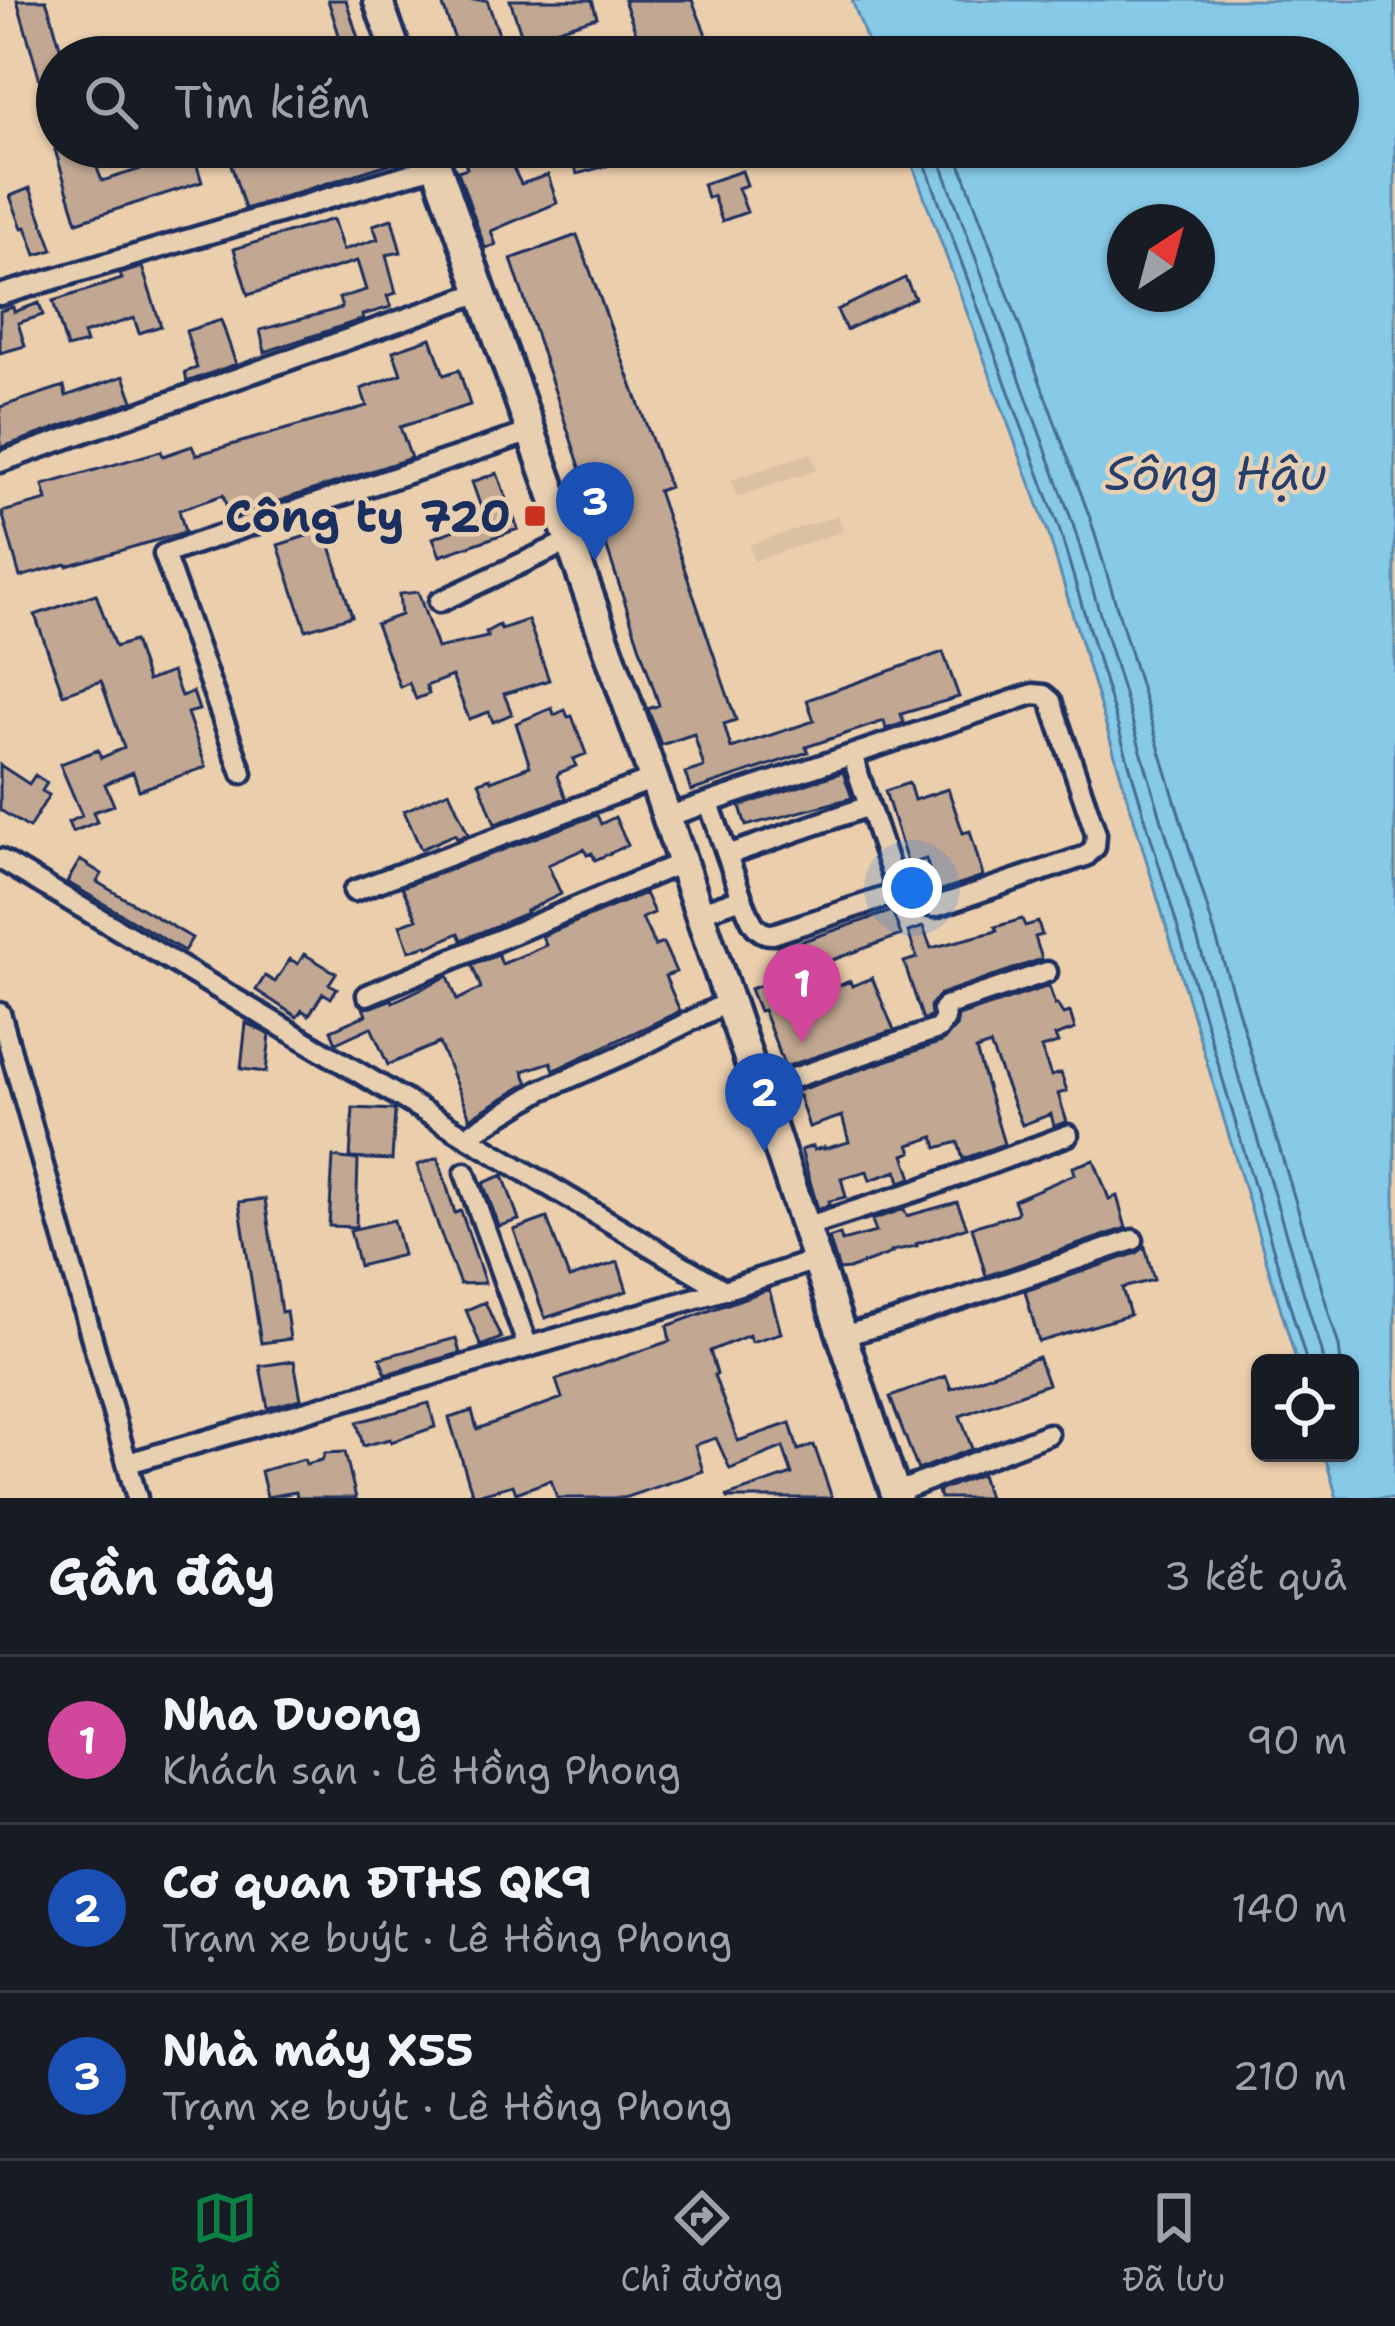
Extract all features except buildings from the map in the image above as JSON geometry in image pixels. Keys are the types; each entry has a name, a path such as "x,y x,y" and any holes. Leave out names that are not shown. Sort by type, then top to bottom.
{"highway":[{"path":"384,2 393,36"},
{"path":"437,168 653,779 896,1495"}],"street":[{"path":"0,295 398,168"},
{"path":"0,462 481,292"},
{"path":"242,773 164,554 531,432"},
{"path":"439,602 569,541"},
{"path":"666,817 1033,694 1051,701 1096,834 1095,848 1086,856 947,904 923,905 898,893 763,935 756,930 742,898 709,803"},
{"path":"853,755 898,893"},
{"path":"355,891 653,779"},
{"path":"727,855 869,806"},
{"path":"0,860 724,1290"},
{"path":"367,995 681,863"},
{"path":"698,913 742,898"},
{"path":"758,1090 938,1029 946,1006 1047,972"},
{"path":"467,1136 540,1091 728,1002"},
{"path":"0,1013 137,1498"},
{"path":"805,1228 1068,1135"},
{"path":"465,1174 528,1347"},
{"path":"842,1336 1133,1240"},
{"path":"128,1463 816,1260"},
{"path":"896,1495 1048,1434"}],"shaded area":[{"path":"811,453 817,470 737,497 731,480"},
{"path":"838,515 843,531 754,561 749,545"}],"water":[{"name":"Sông Hậu","path":"852,0 1395,0 1395,1498 1337,1498 1327,1462 1359,1462 1359,1354 1294,1354 1048,532 914,168 1359,168 1359,36 865,36"}],"place":[{"name":"Công ty 720","path":"535,516"},
{"name":"Nhà máy X55","path":"595,561"},
{"name":"Nha Duong","path":"802,1043"},
{"name":"Cơ quan ĐTHS QK9","path":"764,1152"}]}
